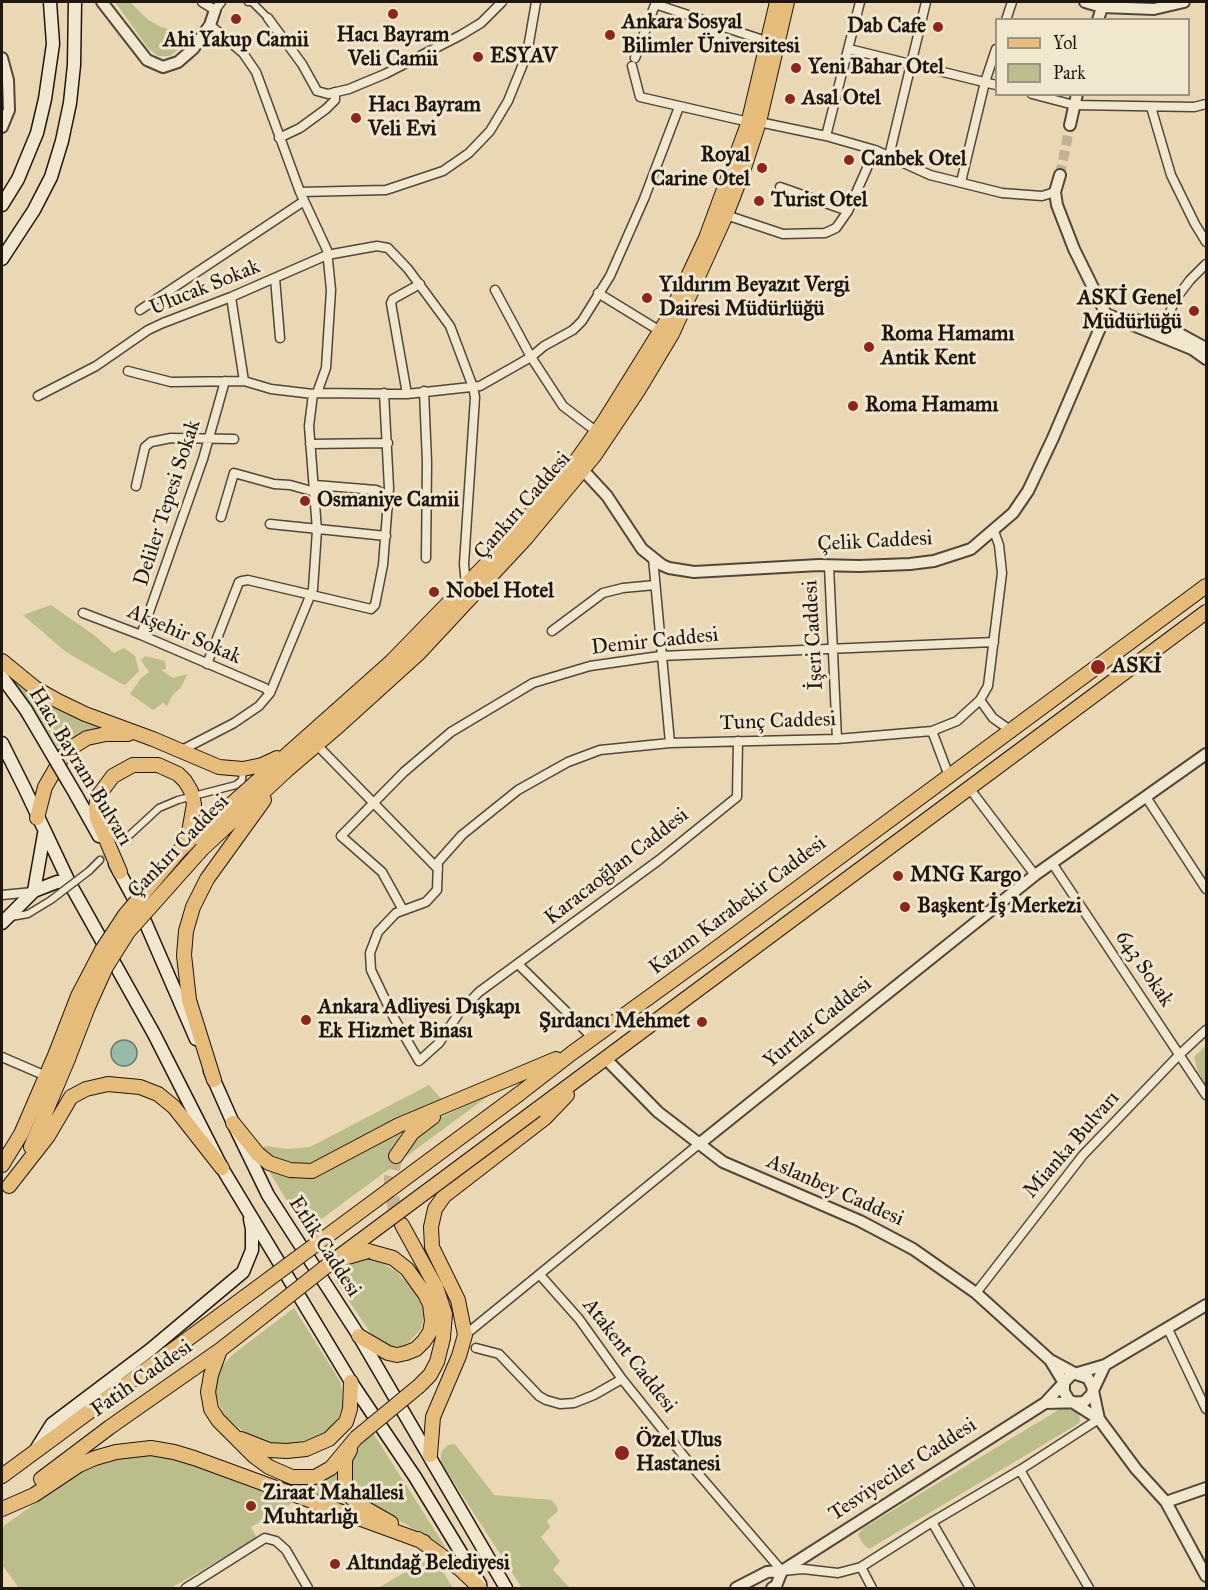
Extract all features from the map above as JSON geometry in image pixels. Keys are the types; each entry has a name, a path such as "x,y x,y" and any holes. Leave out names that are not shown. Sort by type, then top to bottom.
{"main road":[{"path":"2,205 18,179 37,133 45,99 53,44 50,2"},
{"path":"2,259 34,210 51,177 62,141 70,103 74,65 75,2"},
{"name":"Çankırı Caddesi","path":"62,1056 78,996 102,950 124,915 182,849 391,662 466,586 549,493 597,432 660,331 706,238 754,122 766,41 777,2"},
{"name":"Çankırı Caddesi","path":"62,1056 106,967 128,932 202,849 419,652 526,538 583,470 639,388 672,334 726,215 787,2"},
{"name":"Kazım Karabekir Caddesi","path":"295,1260 1206,586"},
{"name":"Kazım Karabekir Caddesi","path":"307,1282 1206,612"},
{"path":"2,662 35,688 58,701 219,767 243,769 262,765 291,751"},
{"name":"Hacı Bayram Bulvarı","path":"2,677 26,710 140,910"},
{"path":"38,818 45,788 63,756 74,746 87,738 106,734 119,733 153,739"},
{"path":"2,743 69,882 153,1034 222,1168 351,1382 415,1477 481,1588"},
{"path":"120,872 97,818 96,807 98,796 113,776 133,765 158,765 178,774 185,781 192,797 193,818 182,849"},
{"path":"214,1080 189,1000 184,955 186,931 193,907 207,879 287,770"},
{"path":"34,891 44,833"},
{"path":"5,920 34,891 57,882 69,882"},
{"name":"Etlik Caddesi","path":"140,910 233,1124 268,1195 359,1336 506,1588"},
{"path":"233,1124 258,1154 269,1163 290,1170 312,1171 399,1125 572,1053"},
{"path":"2,1166 21,1134 46,1076 62,1056"},
{"path":"5,1190 38,1133 62,1056"},
{"path":"430,1455 433,1417 459,1356 465,1335 458,1300 432,1247 431,1227 435,1209 444,1196 474,1171 545,1118 587,1074"},
{"path":"5,1190 48,1136 71,1097 86,1089 108,1084 140,1088 158,1094 174,1107 222,1168"},
{"path":"396,1156 407,1138 424,1122 476,1093"},
{"path":"36,1450 52,1424 150,1350 243,1272 252,1251 252,1229 247,1209"},
{"path":"220,1350 208,1392 211,1408 218,1420 254,1456 282,1474 302,1478 315,1477 331,1468 356,1438 430,1375 437,1362 443,1338 445,1314 436,1287 402,1225"},
{"path":"333,1261 368,1251 385,1255 407,1269 430,1304 432,1321 430,1332 416,1349 397,1355 388,1353 359,1336"},
{"name":"Fatih Caddesi","path":"2,1476 295,1260"},
{"name":"Fatih Caddesi","path":"2,1509 110,1427 220,1350 307,1282"},
{"path":"236,1437 269,1450 287,1451 317,1445 329,1439 346,1422 350,1409 351,1382"},
{"path":"356,1438 345,1459 345,1489 356,1503 424,1542 481,1588"},
{"path":"2,1509 34,1495 59,1477 95,1458 116,1452 151,1448 194,1458 424,1542"}],"street":[{"path":"102,2 147,60 163,67 185,56 210,25 218,4 201,2"},
{"path":"248,2 255,5 268,18 320,93 349,89 385,74 481,23 502,2"},
{"path":"140,310 302,197 379,191 426,178 449,167 469,153 500,116 520,75 527,54 536,2"},
{"path":"826,136 860,2"},
{"path":"889,156 926,2"},
{"path":"1007,18 1012,2"},
{"path":"1085,2 1102,6 1154,9 1184,2"},
{"path":"766,41 655,3 634,62 640,97 826,136 875,150 930,175 1002,193 1042,196 1055,192"},
{"path":"1099,18 1102,6"},
{"path":"180,751 234,723 259,706 270,693 315,582 317,530 310,416 315,393 326,368 331,290 327,250 302,197 256,72 243,53 210,25"},
{"path":"849,49 995,85"},
{"path":"961,182 985,82 995,52"},
{"path":"2,58 8,80 9,110 2,127"},
{"path":"279,138 300,128 326,109 334,100 335,92"},
{"path":"1047,96 1151,107 1194,107 1206,104"},
{"path":"1070,125 1076,100"},
{"path":"128,371 171,382 244,381 271,389 315,393 407,394 480,386 531,357 544,346 578,326 610,276 645,198 680,106"},
{"path":"1151,107 1171,175 1206,242"},
{"path":"726,215 783,234 825,233 836,228 848,211 875,150"},
{"path":"1060,175 1055,192 1057,206 1074,249 1106,314 1164,331 1206,348"},
{"path":"780,187 848,211"},
{"name":"Ulucak Sokak","path":"38,396 96,366 148,330 327,255 377,246 388,248 396,254 420,284"},
{"path":"1164,331 1174,301 1206,264"},
{"path":"275,278 280,339"},
{"path":"407,394 391,303 393,299 420,284 450,326 475,397 464,564 466,586"},
{"path":"495,290 531,357 563,406 597,432"},
{"path":"598,293 660,331"},
{"path":"231,297 244,381"},
{"name":"Çelik Caddesi","path":"653,558 669,568 694,572 910,564 934,561 971,549 1013,513 1028,491 1106,314"},
{"path":"1164,331 1206,358"},
{"name":"Deliler Tepesi Sokak","path":"141,635 169,562 171,548 203,459 225,381"},
{"path":"423,391 427,462 426,558"},
{"path":"207,664 239,582 248,580 371,609 375,605 386,537 388,496 388,443 384,393"},
{"path":"135,486 145,447 151,442 171,438 234,439"},
{"path":"310,444 388,443"},
{"path":"583,470 607,496 642,549 653,558 660,656 670,742"},
{"path":"221,517 234,473 265,482 315,488 376,490 388,496"},
{"path":"270,524 386,537"},
{"name":"Tunç Caddesi","path":"404,910 426,902 436,890 438,862 462,835 518,790 568,762 600,750 670,742 837,739 932,731 957,721 980,700 988,686 1002,573 1000,552 994,531"},
{"name":"İşeri Caddesi","path":"829,566 837,739"},
{"path":"552,631 603,593 622,588 655,585"},
{"name":"Akşehir Sokak","path":"83,613 265,688 270,693"},
{"name":"Demir Caddesi","path":"404,910 382,872 341,837 404,772 451,732 532,683 590,666 660,656 994,642"},
{"path":"980,700 993,718 1010,730"},
{"path":"932,731 949,776"},
{"name":"Karacaoğlan Caddesi","path":"404,910 396,913 378,932 370,953 371,970 394,1018 419,1061 439,1043 469,1002 658,860 736,797 738,741"},
{"path":"317,745 438,869"},
{"name":"Yurtlar Caddesi","path":"465,1335 1035,875 1206,754"},
{"path":"121,843 159,808 178,800 236,785 242,780 243,769"},
{"path":"970,789 1035,875"},
{"path":"1146,797 1206,889"},
{"path":"5,920 28,914 51,900 100,860"},
{"name":"643 Sokak","path":"1052,863 1206,1095"},
{"path":"2,895 34,891"},
{"path":"518,964 594,1038"},
{"name":"Mianka Bulvarı","path":"976,1293 1083,1155 1206,1030"},
{"path":"2,1057 46,1076"},
{"name":"Aslanbey Caddesi","path":"605,1058 658,1112 723,1162 860,1221 913,1249 976,1293 1050,1360"},
{"name":"Atakent Caddesi","path":"540,1275 579,1319 622,1378 695,1470 782,1571"},
{"path":"1064,1383 1067,1378 1076,1374 1105,1365 1206,1305"},
{"path":"1168,1329 1206,1409"},
{"path":"476,1348 498,1354 539,1396 560,1404 574,1403 584,1399 622,1378"},
{"path":"1050,1360 1076,1374 1088,1377 1099,1419"},
{"path":"1050,1360 1064,1383 1066,1396 1099,1419 1136,1469 1166,1502 1206,1576"},
{"path":"1045,1403 1084,1402 1091,1395 1105,1365"},
{"name":"Tesviyeciler Caddesi","path":"736,1588 766,1572 782,1571 1045,1403 1064,1383"},
{"path":"782,1571 803,1569 838,1573 861,1567 1099,1419"},
{"path":"1020,1470 1089,1588"},
{"path":"1166,1502 1206,1488"},
{"path":"932,1522 970,1588"},
{"path":"186,1588 265,1538 276,1541 286,1550 308,1588"},
{"path":"861,1567 873,1588"},
{"name":"Tesviyeciler Caddesi","path":"772,1588 776,1586 782,1571"}],"green space":[{"path":"115,2 130,2 147,19 161,27 183,33 189,41 170,56 158,56 148,48"},
{"path":"51,605 94,635 114,653 124,648 135,656 139,671 125,685 122,684 66,652 23,615"},
{"path":"145,656 165,661 166,669 161,670 173,678 187,674 182,686 172,696 167,706 163,703 153,710 130,694 141,678 149,672 141,660"},
{"path":"5,671 103,726 60,750"},
{"path":"1206,1045 1206,1085 1198,1072 1194,1057"},
{"path":"429,1085 443,1101 322,1159 302,1165 287,1163 272,1157 263,1148 265,1146 288,1149 310,1147"},
{"path":"491,1094 305,1231 269,1171 284,1175 410,1125 400,1135 389,1153 402,1158 418,1136 437,1119"},
{"path":"364,1258 379,1261 397,1272 423,1306 421,1329 403,1346 388,1347 375,1340 334,1278 353,1263"},
{"path":"294,1308 340,1381 342,1408 338,1418 320,1436 291,1444 264,1442 248,1435 225,1417 216,1396 216,1378 220,1369 232,1355"},
{"path":"1065,1408 1079,1414 1078,1424 869,1549 863,1544 858,1535 862,1529"},
{"path":"373,1433 446,1548 354,1491 349,1477 350,1461 356,1447"},
{"path":"455,1444 494,1495 551,1500 556,1505 558,1511 547,1521 550,1527 541,1537 560,1561 553,1570 570,1588 522,1588 441,1462 441,1452 448,1445"},
{"path":"138,1455 162,1456 187,1461 292,1503 251,1527 257,1538 171,1588 19,1588 2,1565 2,1527 88,1466 111,1458"},
{"path":"339,1468 343,1493 352,1509 263,1473 290,1482"},
{"path":"433,1556 453,1588 378,1588"}],"shaded area":[{"path":"124,1040 133,1044 137,1053 133,1062 124,1066 115,1062 111,1053 115,1044"}],"tunnel":[{"path":"1060,175 1070,125"},
{"path":"100,860 121,843"},
{"path":"396,1156 391,1177 391,1191 401,1223"}],"place":[{"name":"Hacı Bayram Veli Camii","path":"393,14"},
{"name":"Ahi Yakup Camii","path":"236,19"},
{"name":"Dab Cafe","path":"938,27"},
{"name":"Ankara Sosyal Bilimler Üniversitesi","path":"610,35"},
{"name":"ESYAV","path":"478,57"},
{"name":"Yeni Bahar Otel","path":"796,68"},
{"name":"Asal Otel","path":"790,99"},
{"name":"Hacı Bayram Veli Evi","path":"356,118"},
{"name":"Canbek Otel","path":"849,160"},
{"name":"Royal Carine Otel","path":"762,168"},
{"name":"Turist Otel","path":"759,201"},
{"name":"Yıldırım Beyazıt Vergi Dairesi Müdürlüğü","path":"647,298"},
{"name":"ASKİ Genel Müdürlüğü","path":"1194,311"},
{"name":"Roma Hamamı Antik Kent","path":"869,347"},
{"name":"Roma Hamamı","path":"853,406"},
{"name":"Osmaniye Camii","path":"305,501"},
{"name":"Nobel Hotel","path":"434,592"},
{"name":"ASKİ","path":"1098,667"},
{"name":"MNG Kargo","path":"898,876"},
{"name":"Başkent İş Merkezi","path":"905,907"},
{"name":"Ankara Adliyesi Dışkapı Ek Hizmet Binası","path":"306,1020"},
{"name":"Şırdancı Mehmet","path":"702,1022"},
{"name":"Özel Ulus Hastanesi","path":"622,1453"},
{"name":"Ziraat Mahallesi Muhtarlığı","path":"251,1506"},
{"name":"Altındağ Belediyesi","path":"335,1564"}]}
